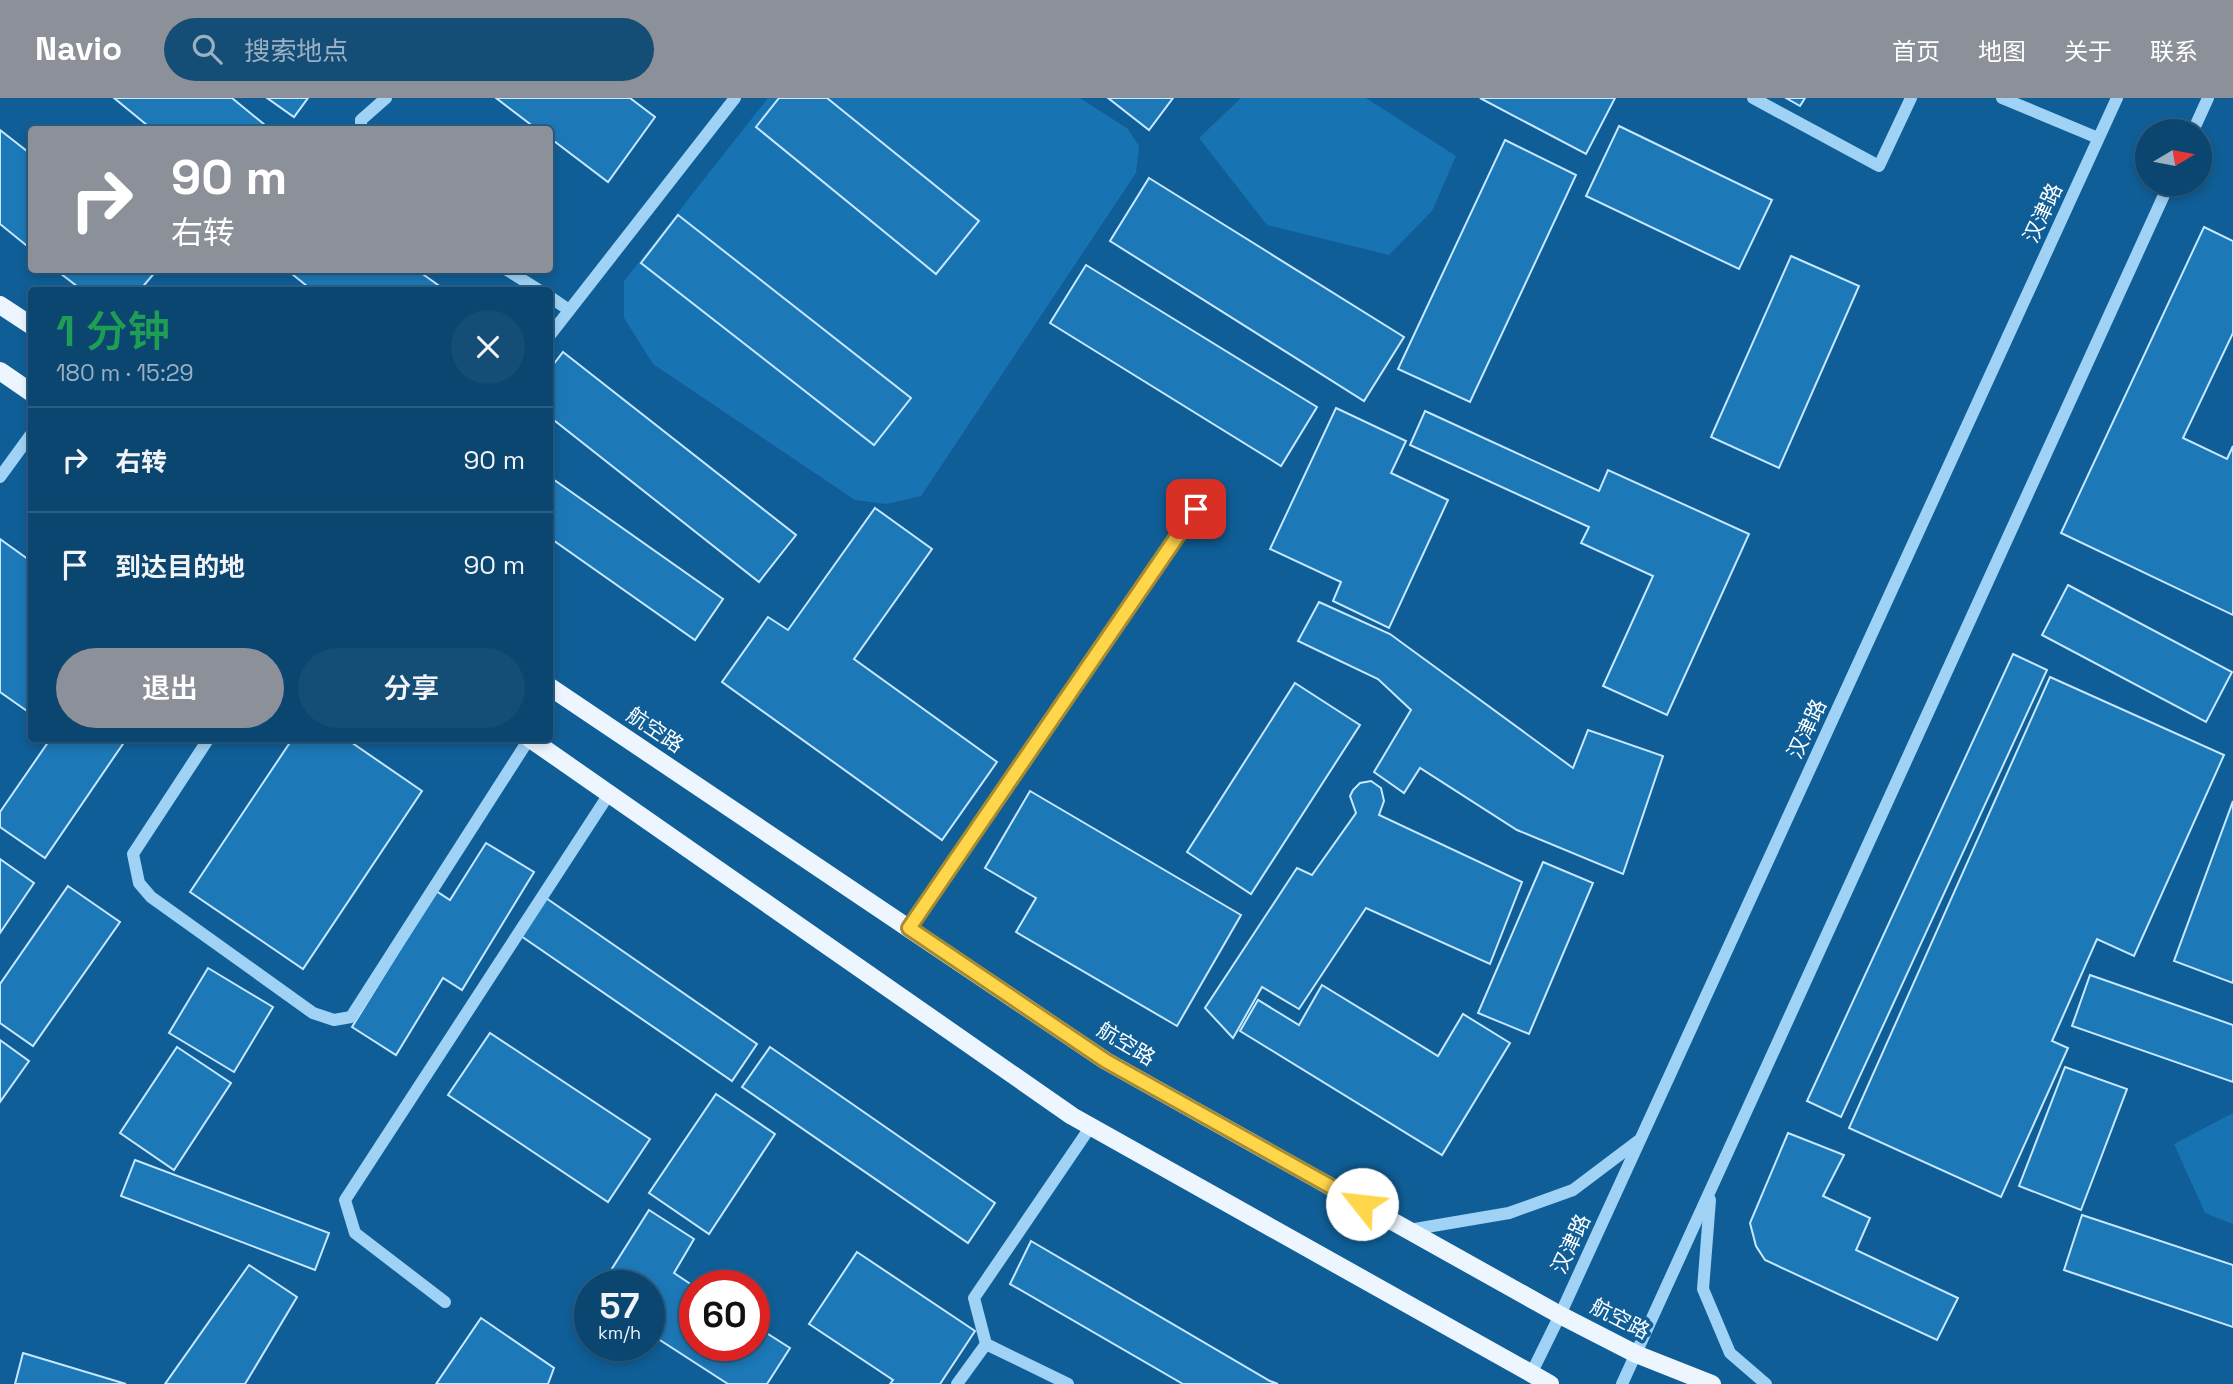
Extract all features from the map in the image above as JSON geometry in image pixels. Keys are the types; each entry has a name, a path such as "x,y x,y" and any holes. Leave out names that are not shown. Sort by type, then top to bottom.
{"main road":[{"path":"0,305 28,323"},
{"path":"0,371 28,390"},
{"name":"航空路","path":"553,689 1106,1061 1560,1315 1636,1354 1712,1384"},
{"path":"535,742 1072,1116 1550,1384"}],"street":[{"path":"360,126 361,120 386,98"},
{"path":"553,331 735,98"},
{"path":"1753,98 1879,166 1910,98"},
{"path":"2003,98 2098,138"},
{"name":"汉津路","path":"1531,1374 2117,98"},
{"path":"2198,119 2208,98"},
{"path":"1622,1384 2164,196"},
{"path":"512,273 535,287"},
{"path":"553,299 569,310"},
{"path":"0,477 28,438"},
{"path":"909,928 1211,487"},
{"path":"206,742 133,854 139,883 151,897 313,1013 334,1020 352,1017 526,742"},
{"path":"445,1302 355,1233 345,1200 609,794"},
{"path":"957,1384 985,1344 974,1298 1091,1126"},
{"path":"1409,1230 1509,1213 1573,1190 1641,1138"},
{"path":"1711,1189 1703,1289 1730,1353 1766,1384"},
{"path":"985,1344 1068,1384"}],"shaded area":[{"path":"768,98 1080,98 1128,129 1139,146 1136,173 921,496 886,504 855,500 653,364 624,318 624,281"},
{"path":"1241,98 1366,98 1456,156 1432,211 1389,255 1267,225 1199,138"},
{"path":"2233,1113 2233,1224 2205,1213 2174,1144"}],"building":[{"path":"114,98 232,98 266,126 148,126"},
{"path":"267,98 308,98 294,117"},
{"path":"496,98 630,98 655,117 608,182 553,140 553,126 533,126"},
{"path":"779,98 827,98 979,221 936,274 756,127"},
{"path":"1108,98 1173,98 1149,130"},
{"path":"1480,98 1615,98 1586,154"},
{"path":"1786,98 1805,98 1800,106"},
{"path":"1619,126 1772,200 1739,269 1586,196"},
{"path":"0,130 28,152 28,247 0,224"},
{"path":"1505,140 1576,175 1470,402 1398,369"},
{"path":"1149,178 1404,337 1364,401 1110,241"},
{"path":"678,215 911,398 874,445 641,263"},
{"path":"2204,227 2233,241 2233,333 2183,438 2227,459 2233,446 2233,615 2061,533"},
{"path":"1791,256 1859,286 1779,468 1711,437"},
{"path":"1086,265 1317,407 1281,466 1050,323"},
{"path":"60,273 154,273 143,287 78,287"},
{"path":"291,273 421,273 441,287 308,287"},
{"path":"563,352 796,535 759,582 553,419 553,365"},
{"path":"1336,408 1406,441 1391,473 1448,500 1389,628 1333,601 1341,582 1270,549"},
{"path":"1425,411 1599,491 1608,470 1749,534 1667,715 1603,686 1653,576 1581,543 1589,527 1410,445"},
{"path":"553,479 723,599 695,640 553,540"},
{"path":"875,508 932,549 854,659 997,762 942,840 722,682 768,617 788,630"},
{"path":"0,539 28,559 28,710 0,692"},
{"path":"2068,585 2232,672 2206,722 2042,635"},
{"path":"1319,602 1390,634 1573,768 1588,730 1663,756 1623,874 1517,830 1420,768 1404,793 1374,772 1411,710 1378,679 1298,641"},
{"path":"2013,654 2047,670 1841,1117 1807,1101"},
{"path":"2050,677 2224,755 2134,956 2097,939 2052,1041 2068,1048 2001,1197 1849,1128"},
{"path":"1295,683 1360,725 1251,894 1187,852"},
{"path":"48,742 124,742 45,858 0,827 0,812"},
{"path":"290,742 351,742 422,791 303,969 190,892"},
{"path":"1371,781 1381,788 1384,801 1379,815 1522,882 1490,964 1366,908 1299,1009 1262,987 1233,1038 1205,1008 1297,868 1312,875 1356,813 1350,796 1353,790 1360,783"},
{"path":"1030,791 1241,915 1177,1026 1016,932 1036,898 985,868"},
{"path":"2233,801 2233,983 2174,961"},
{"path":"486,843 534,872 462,990 443,978 396,1055 352,1027 436,891 450,900"},
{"path":"0,859 34,883 0,933"},
{"path":"1543,862 1593,883 1529,1034 1478,1013"},
{"path":"68,886 120,922 33,1046 0,1023 0,984"},
{"path":"546,898 757,1044 732,1081 521,936"},
{"path":"208,968 273,1007 234,1072 169,1033"},
{"path":"2090,975 2233,1025 2233,1082 2072,1026"},
{"path":"1322,985 1438,1056 1463,1014 1510,1043 1442,1155 1240,1031 1258,1000 1299,1025"},
{"path":"490,1033 650,1139 608,1202 448,1095"},
{"path":"0,1040 29,1061 0,1102"},
{"path":"177,1047 231,1083 174,1170 120,1133"},
{"path":"770,1047 995,1203 968,1243 742,1087"},
{"path":"2065,1067 2127,1089 2081,1210 2019,1186"},
{"path":"716,1094 775,1134 709,1234 649,1193"},
{"path":"1788,1133 1844,1155 1823,1196 1870,1218 1856,1250 1958,1298 1937,1340 1765,1260 1756,1246 1750,1223"},
{"path":"135,1160 329,1233 315,1270 121,1196"},
{"path":"649,1210 694,1239 674,1273 679,1276 679,1352 665,1343 665,1270 611,1270"},
{"path":"2082,1215 2233,1265 2233,1327 2064,1270"},
{"path":"1031,1241 1278,1384 1183,1384 1010,1284"},
{"path":"857,1252 975,1331 940,1384 890,1384 893,1380 809,1324"},
{"path":"249,1265 297,1297 245,1384 165,1384"},
{"path":"481,1318 554,1368 548,1384 436,1384"},
{"path":"770,1335 790,1348 767,1384 728,1384 692,1361 770,1361"},
{"path":"23,1353 126,1384 15,1384"}],"route":[{"path":"1196,509 909,928 1106,1061 1362,1204"}]}
